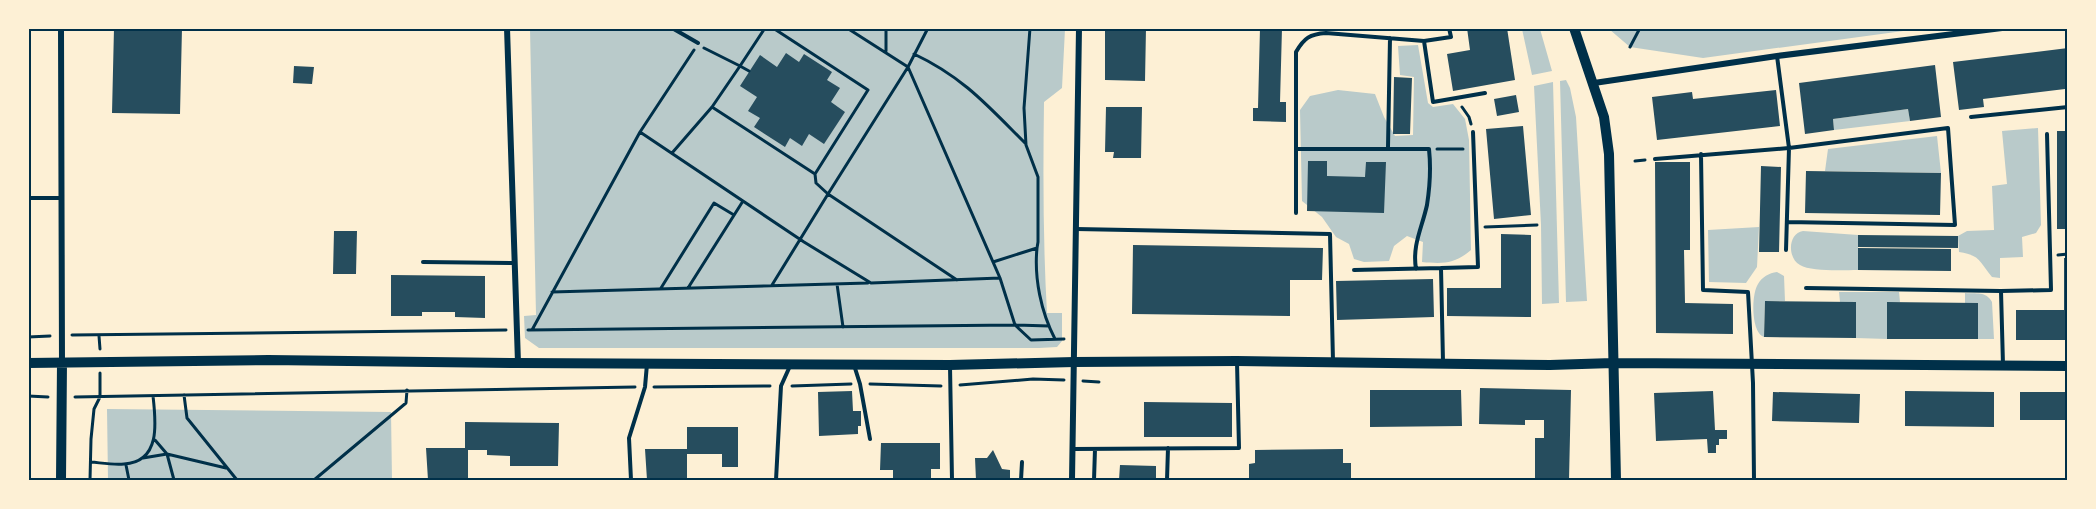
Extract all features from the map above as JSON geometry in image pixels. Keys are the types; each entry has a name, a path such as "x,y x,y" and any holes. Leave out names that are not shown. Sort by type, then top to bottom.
{"main road":[{"path":"1574,28 1604,117 1609,153 1616,480"},
{"path":"28,363 268,360 950,365 1237,361 2067,366"},
{"path":"61,480 62,362"}],"street":[{"path":"62,28 62,362"},
{"path":"507,28 518,363"},
{"path":"1072,480 1079,28"},
{"path":"1594,83 1777,56 2002,28"}],"lane":[{"path":"672,28 698,43"},
{"path":"1296,213 1296,52 1302,42 1311,34 1326,33 1424,41 1451,37 1449,28"},
{"path":"1388,147 1390,38"},
{"path":"1424,41 1433,102 1485,93"},
{"path":"1777,56 1789,148 1785,250"},
{"path":"1971,117 2067,107"},
{"path":"1655,159 1789,148 1948,129 1955,225 1787,222"},
{"path":"1354,270 1478,267 1473,132"},
{"path":"1806,288 2051,290 2047,134"},
{"path":"1296,149 1388,147 1429,149 1430,179 1426,205 1416,238 1414,256 1416,269"},
{"path":"1701,154 1703,290 1748,292 1754,480"},
{"path":"28,198 62,198"},
{"path":"1075,229 1330,234 1333,362"},
{"path":"423,262 514,263"},
{"path":"1441,268 1443,363"},
{"path":"2001,291 2003,366"},
{"path":"1072,449 1239,448 1237,361"},
{"path":"631,480 629,438 645,387 648,363"},
{"path":"777,480 781,386 791,363"},
{"path":"854,364 861,384 870,439"},
{"path":"950,365 952,480"},
{"path":"1167,480 1168,448"},
{"path":"1094,480 1095,449"},
{"path":"1021,480 1022,462"}],"path":[{"path":"672,153 712,107 765,28"},
{"path":"773,28 868,90 815,174 816,183 828,194 957,280"},
{"path":"847,28 908,67 1000,278 1015,325 1031,340 1075,339"},
{"path":"886,28 886,52"},
{"path":"772,285 908,67 928,28"},
{"path":"1030,28 1024,108 1026,144 1038,177 1036,261 1042,307 1056,339"},
{"path":"1630,47 1640,28"},
{"path":"531,330 640,132 698,43 749,71"},
{"path":"914,54 968,86 1026,144"},
{"path":"1456,98 1469,117 1473,132"},
{"path":"712,107 815,174"},
{"path":"640,132 871,283"},
{"path":"1429,149 1473,149"},
{"path":"688,288 743,201"},
{"path":"660,289 714,203 734,215"},
{"path":"1476,228 1537,225"},
{"path":"993,262 1037,248"},
{"path":"552,292 1000,278"},
{"path":"837,284 843,327"},
{"path":"99,336 1049,326"},
{"path":"90,480 94,409 100,397 861,384 950,386 1033,379"},
{"path":"314,480 406,404 408,390"},
{"path":"184,395 187,418 237,480"},
{"path":"143,458 155,440 153,396"},
{"path":"155,440 167,453 174,480"},
{"path":"91,462 126,464 167,453 227,469"},
{"path":"126,464 129,480"}],"shaded area":[{"path":"530,29 1065,29 1062,88 1044,102 1044,234 1047,313 1062,313 1062,341 1057,347 1039,348 539,348 525,338 524,316 536,315"},
{"path":"1522,29 1540,29 1552,71 1532,75"},
{"path":"1609,29 1918,29 1703,58 1630,47"},
{"path":"1418,45 1428,103 1433,107 1453,104 1465,119 1469,140 1471,250 1460,258 1448,262 1422,262 1423,242 1407,236 1394,246 1389,261 1364,262 1354,259 1349,244 1336,237 1322,217 1302,201 1300,110 1310,96 1338,90 1375,94 1395,136 1413,135 1414,77 1400,75 1398,46"},
{"path":"1566,80 1576,117 1587,301 1566,302 1560,81"},
{"path":"1553,82 1559,303 1542,304 1541,225 1534,86"},
{"path":"1908,109 1910,121 1834,130 1833,119"},
{"path":"2038,128 2041,225 2036,233 2022,237 2023,257 2000,258 2000,278 1992,277 1976,258 1959,252 1958,236 1967,231 1994,230 1992,186 2007,184 2002,131"},
{"path":"1937,136 1941,173 1825,171 1828,149"},
{"path":"1759,227 1757,267 1746,283 1709,282 1708,230"},
{"path":"1803,231 1858,235 1858,270 1819,270 1800,265 1793,257 1791,246 1794,236"},
{"path":"1777,272 1784,276 1785,301 1765,301 1764,337 1757,329 1755,321 1754,296 1762,279"},
{"path":"1839,292 1899,292 1900,302 1887,303 1887,339 1856,338 1856,302 1840,302"},
{"path":"1965,293 1977,293 1990,298 1994,339 1978,339 1978,303 1965,303"},
{"path":"107,409 391,412 392,480 108,480"}],"building":[{"path":"114,28 182,28 180,114 112,113"},
{"path":"1105,28 1146,28 1145,81 1105,80"},
{"path":"1260,28 1282,28 1280,102 1286,102 1286,122 1253,121 1253,108 1258,108"},
{"path":"1467,28 1507,28 1515,80 1453,91 1447,54 1470,50"},
{"path":"2068,48 2068,98 2065,89 1983,99 1984,107 1959,110 1953,62"},
{"path":"786,53 799,62 804,54 832,72 827,80 840,88 831,102 845,112 824,144 809,134 802,146 790,138 785,147 754,127 760,118 748,111 757,97 740,86 760,55 777,67"},
{"path":"1935,65 1941,117 1910,121 1908,109 1833,119 1834,130 1805,134 1799,83"},
{"path":"294,66 314,67 312,84 293,83"},
{"path":"1394,77 1412,78 1410,134 1393,134"},
{"path":"1776,90 1780,126 1657,140 1652,97 1692,92 1693,99"},
{"path":"1516,95 1519,112 1497,116 1494,99"},
{"path":"1106,107 1142,107 1141,158 1113,158 1114,152 1105,152"},
{"path":"1523,126 1531,215 1494,219 1486,129"},
{"path":"2057,131 2068,131 2068,229 2057,229"},
{"path":"1308,161 1327,161 1327,176 1365,177 1366,162 1386,162 1384,213 1307,211"},
{"path":"1655,162 1690,162 1690,250 1684,250 1685,303 1733,304 1733,334 1656,333"},
{"path":"1761,166 1781,167 1779,252 1759,252"},
{"path":"1806,171 1941,173 1940,215 1805,213"},
{"path":"334,231 357,231 356,274 333,274"},
{"path":"1501,234 1531,235 1531,317 1447,316 1447,288 1501,288"},
{"path":"1858,235 1958,236 1958,248 1858,247"},
{"path":"1133,245 1323,248 1322,280 1290,280 1290,316 1132,314"},
{"path":"1858,248 1951,249 1951,271 1858,270"},
{"path":"2064,258 2068,258 2068,340 2016,340 2016,310 2064,310"},
{"path":"391,275 485,276 485,318 455,317 455,312 422,312 422,316 391,316"},
{"path":"1433,279 1434,317 1337,320 1336,281"},
{"path":"1765,301 1856,302 1856,338 1764,337"},
{"path":"1887,302 1978,303 1978,339 1887,339"},
{"path":"1480,388 1571,390 1569,480 1535,480 1535,438 1544,438 1544,420 1525,420 1525,425 1479,424"},
{"path":"1370,390 1461,390 1462,426 1370,427"},
{"path":"852,391 853,411 861,411 861,426 858,426 858,434 819,436 818,392"},
{"path":"1713,391 1715,430 1727,430 1727,439 1719,439 1716,453 1708,453 1707,439 1656,441 1654,393"},
{"path":"1905,391 1994,392 1994,427 1905,426"},
{"path":"1773,392 1860,394 1859,423 1772,421"},
{"path":"2020,392 2068,392 2068,420 2020,420"},
{"path":"1144,402 1232,403 1232,437 1144,437"},
{"path":"465,422 559,423 558,466 510,466 510,456 487,455 487,450 468,450 468,480 428,480 426,448 465,448"},
{"path":"687,427 738,427 738,467 722,467 722,454 687,454 687,480 647,480 645,449 687,449"},
{"path":"881,443 940,443 940,469 931,469 931,480 893,480 893,470 880,470"},
{"path":"1343,449 1343,463 1351,463 1351,480 1249,480 1249,464 1255,463 1255,450"},
{"path":"993,450 1002,469 1010,470 1010,480 976,480 975,458 987,458"},
{"path":"1120,465 1156,466 1156,480 1119,480"}]}
